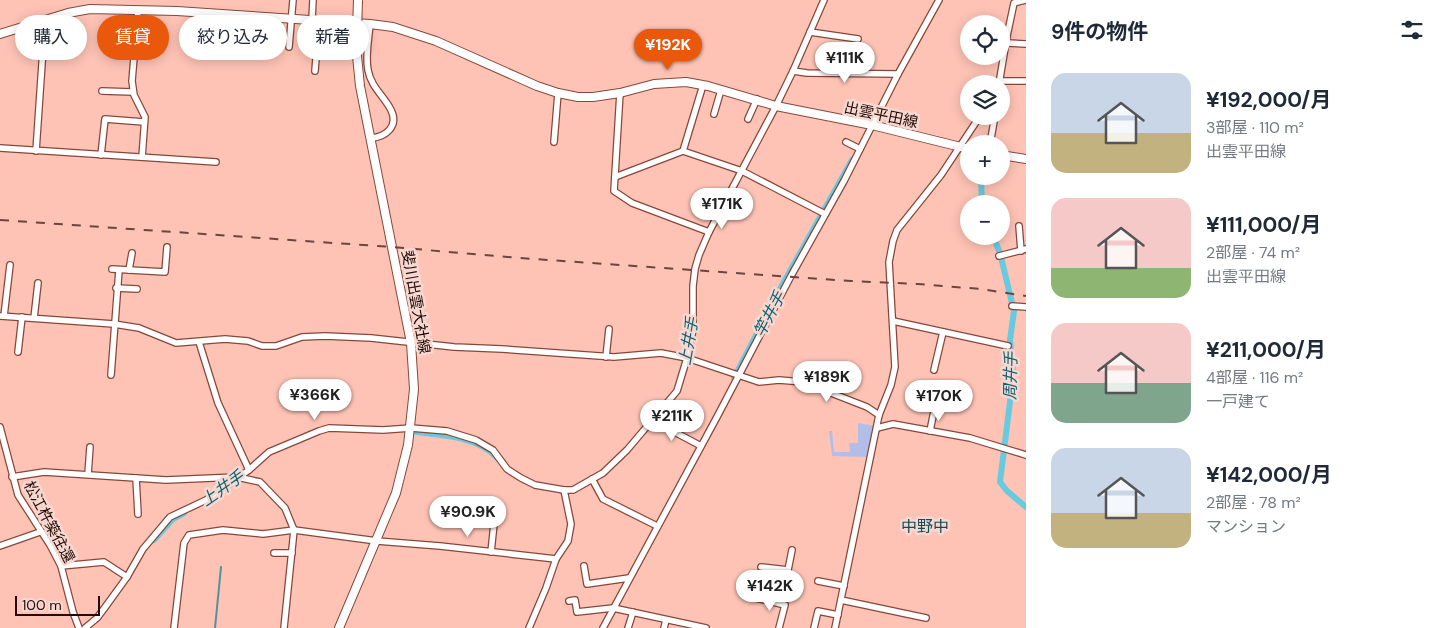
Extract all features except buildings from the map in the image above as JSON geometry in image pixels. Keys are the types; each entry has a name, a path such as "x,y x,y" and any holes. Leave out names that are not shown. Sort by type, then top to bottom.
{"main road":[{"name":"斐川出雲大社線","path":"339,628 396,493 411,428 414,389 411,343 360,86 357,56 358,0"},
{"name":"出雲平田線","path":"61,15 90,9 297,18"},
{"name":"出雲平田線","path":"370,24 393,27 436,41 558,93 578,97 593,97 620,93 654,84 686,82 756,99 776,106 872,125 960,147"},
{"name":"出雲平田線","path":"0,34 15,29"},
{"path":"1010,156 1026,159"}],"street":[{"path":"289,47 293,0"},
{"path":"313,0 314,15"},
{"path":"85,628 97,618 128,577 143,549 170,517 206,500 249,470 269,452 329,428 383,430 411,428 447,431 476,440 493,450 507,469 521,478 535,485 564,490 573,490 603,473 627,450 677,391 693,330 695,269 709,232 776,106 824,0"},
{"path":"603,628 860,149 898,74 940,0"},
{"path":"1010,19 1013,2 1026,0"},
{"path":"138,10 132,81 133,92 145,117 142,157"},
{"path":"370,24 368,68 371,81 390,108 393,122 386,134 380,138 371,138"},
{"path":"810,32 858,39"},
{"path":"1010,43 1026,44"},
{"path":"36,151 42,60"},
{"path":"315,60 315,71"},
{"path":"793,71 807,74 898,74"},
{"path":"1010,83 1026,82"},
{"path":"683,151 703,85"},
{"path":"714,114 721,90"},
{"path":"102,91 133,92"},
{"path":"554,142 558,93"},
{"path":"620,93 614,191 632,203 709,232"},
{"path":"748,119 756,99"},
{"path":"101,155 105,119 144,122"},
{"path":"846,142 860,149"},
{"path":"0,148 216,162"},
{"path":"615,177 683,151 742,171 825,214"},
{"path":"835,628 879,415 891,385 894,366 890,262 895,235 897,230 960,154"},
{"path":"999,256 1024,250 1019,226"},
{"path":"111,375 116,288 115,270 165,272 167,247"},
{"path":"130,270 132,253"},
{"path":"10,265 2,316 114,324 139,328 176,343 225,339 262,346 276,346 302,337 325,336 606,357 661,353 687,358 759,382 779,380 804,382 867,407 879,415"},
{"path":"34,318 38,283"},
{"path":"116,288 137,289"},
{"path":"1012,306 1026,307"},
{"path":"18,352 22,317"},
{"path":"893,321 1008,346"},
{"path":"606,357 609,329"},
{"path":"934,370 943,332"},
{"path":"199,342 218,403 249,470"},
{"path":"930,431 939,386"},
{"path":"652,420 701,446"},
{"path":"877,428 893,424 970,438 1026,455"},
{"name":"松江杵築往還","path":"0,427 18,495 61,566 79,628"},
{"path":"88,474 90,447"},
{"path":"12,477 44,472 166,480 237,477 260,482 285,508 294,530 284,628"},
{"path":"136,478 138,514"},
{"path":"592,479 604,499 657,526"},
{"path":"529,628 556,559 568,540 571,524 564,490"},
{"path":"492,552 496,505"},
{"path":"174,628 184,543 190,535 223,530 262,534 294,530 377,541 556,559"},
{"path":"0,546 40,532"},
{"path":"761,567 788,570 792,550"},
{"path":"274,553 292,553"},
{"path":"61,566 104,562 128,577"},
{"path":"584,566 587,584 630,578"},
{"path":"818,581 844,586"},
{"path":"756,598 785,605 779,628"},
{"path":"569,600 575,600 577,612 613,608 706,628"},
{"path":"841,600 926,618"},
{"path":"814,628 818,611 838,615"},
{"path":"628,628 633,612"},
{"path":"664,628 666,620"}],"shaded area":[{"path":"858,423 875,426 868,457 832,456 829,431 832,431 834,452 850,452 849,443 858,443"}],"waterway":[{"name":"竿井手","path":"734,378 780,289 852,160"},
{"name":"周井手","path":"981,185 982,195"},
{"name":"周井手","path":"997,245 1014,311 1010,340 1013,371 1000,482 1007,491 1026,507"},
{"name":"上井手","path":"416,432 470,441 480,445 496,457"},
{"name":"上井手","path":"154,540 173,519 184,513"},
{"path":"215,628 221,567"}],"railway":[{"path":"0,220 392,247 519,258 918,284 981,289 1026,296"}],"district":[{"name":"中野中","path":"925,526"}]}
